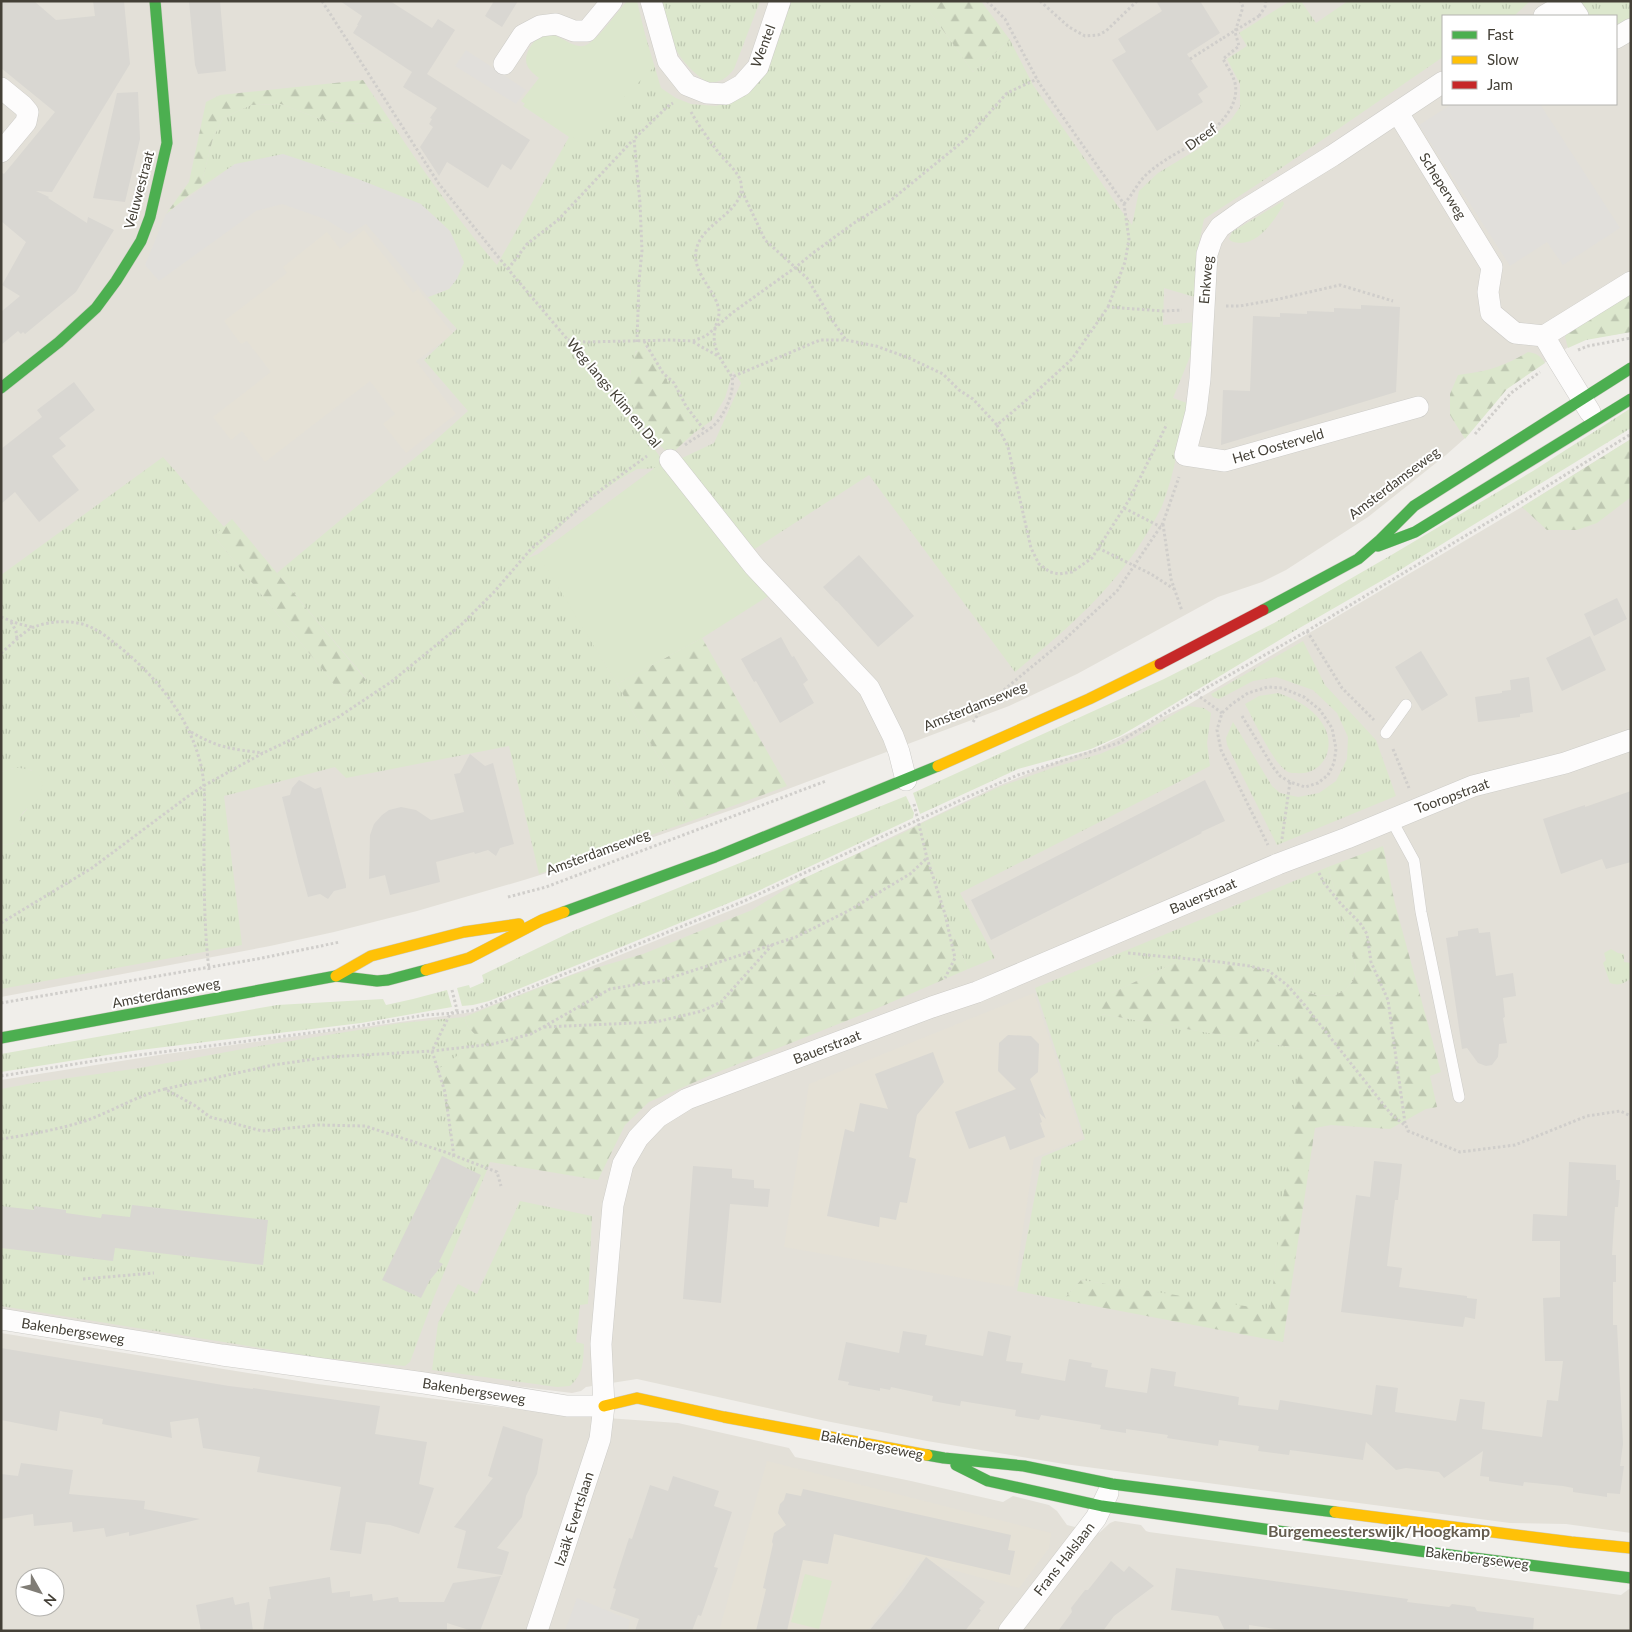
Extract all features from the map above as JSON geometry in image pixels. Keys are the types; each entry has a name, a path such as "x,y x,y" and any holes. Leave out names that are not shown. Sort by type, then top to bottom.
{"main road":[{"name":"Veluwestraat","path":"1,388 59,342 96,308 116,281 141,241 150,217 167,143 155,1"},
{"name":"Amsterdamseweg","path":"1374,548 1399,519 1414,506 1631,368"},
{"name":"Amsterdamseweg","path":"1,1038 336,976 377,981 388,980 469,958 542,920 715,857 906,780 1089,699 1236,626 1358,559 1374,548 1415,532 1631,399"},
{"name":"Amsterdamseweg","path":"336,976 371,956 464,932 542,920"},
{"name":"Bakenbergseweg","path":"604,1406 637,1398 724,1418 944,1458 1024,1466 1112,1484 1631,1548"},
{"name":"Bakenbergseweg","path":"944,1458 988,1481 1102,1506 1631,1578"}],"street":[{"path":"504,64 523,35 540,26 556,24 574,31 587,31 612,1"},
{"path":"652,1 668,61 686,92"},
{"name":"Wentel","path":"686,92 726,94 742,85 758,67 780,1"},
{"path":"1546,15 1568,2 1577,15"},
{"path":"1617,37 1631,29"},
{"path":"1398,113 1442,83"},
{"path":"1,88 28,112 26,122 1,152"},
{"name":"Scheperweg","path":"1398,113 1492,267 1488,292 1491,313 1515,333 1544,336"},
{"name":"Enkweg","path":"1185,455 1196,412 1207,254 1212,239 1220,227 1241,212 1398,113"},
{"path":"1595,420 1544,336 1631,282"},
{"name":"Het Oosterveld","path":"1185,455 1225,461 1418,407"},
{"name":"Weg langs Klim en Dal","path":"664,453 754,566 868,688 894,736 906,780"},
{"name":"Tooropstraat","path":"1278,864 1473,786 1565,763 1631,740"},
{"name":"Bauerstraat","path":"604,1406 602,1344 613,1205 623,1164 638,1138 658,1117 687,1099 932,1007 977,992 1278,864"},
{"name":"Bakenbergseweg","path":"1,1319 222,1355 424,1383 567,1406 604,1406"},
{"name":"Izaäk Evertslaan","path":"538,1631 600,1439 604,1406"},
{"name":"Frans Halslaan","path":"1009,1631 1096,1518 1112,1484"}],"lane":[{"path":"1386,733 1406,705"},
{"path":"1391,820 1414,861 1421,912 1460,1097"}],"path":[{"name":"Weg langs Klim en Dal","path":"322,1 439,184 508,269 664,453"},
{"path":"987,1 1005,19 1037,79 1124,204 1129,239 1125,262 1108,307 1072,359 998,425"},
{"path":"1040,1 1069,27 1085,36 1098,35 1106,31 1137,1"},
{"name":"Dreef","path":"1124,204 1136,186 1148,173 1203,139 1223,121 1236,99 1235,82 1223,59 1239,46 1235,32 1243,7 1240,1"},
{"path":"1190,59 1259,16 1265,7 1266,1"},
{"path":"568,340 585,342 693,341 706,336 732,313 854,223 890,201 967,138 1007,92 1037,79"},
{"path":"508,269 528,244 558,220 634,139 668,106 686,92 690,110 702,130 740,179 741,191 765,240 807,278 846,340"},
{"path":"634,139 642,251 637,342"},
{"path":"1,923 92,868 205,785 264,753 338,718 391,682 462,624 494,592 531,548 602,489 706,431 717,422 730,397 733,382 732,377 716,351 714,340 720,314 719,308 699,270 696,250 703,235 734,207 741,191"},
{"path":"1219,306 1240,306 1340,285 1394,301"},
{"path":"1108,307 1163,311 1183,310"},
{"path":"1473,437 1510,392 1558,360 1588,346 1631,338"},
{"path":"732,377 820,340 846,340 876,346 909,358 943,374 959,390 974,400 998,425 1008,448 1031,548 1039,564 1050,572 1059,574 1072,572 1092,558 1124,508 1167,424"},
{"path":"644,341 664,373 674,384 686,406 706,431"},
{"path":"693,341 719,357"},
{"path":"1134,566 1163,523 1185,455"},
{"path":"1124,508 1160,527"},
{"path":"1163,523 1172,578 1182,611"},
{"path":"1098,548 1151,574 1175,590"},
{"name":"Amsterdamseweg","path":"982,719 973,723 982,708 1063,641 1117,591 1134,566"},
{"path":"1,617 32,627"},
{"path":"10,620 16,631 17,640"},
{"path":"1,653 32,627 56,622 79,623 95,629 114,643 149,675 176,708 190,732 200,759 205,785 204,916 209,968"},
{"path":"1307,631 1342,688 1386,733 1418,808"},
{"path":"1242,716 1280,776 1305,787 1318,783 1328,775 1334,763 1336,749 1332,728 1320,710 1304,697 1282,688 1268,687 1248,693 1222,713 1217,730 1221,750 1278,864"},
{"path":"1196,694 1222,713"},
{"path":"190,732 224,748 264,753"},
{"name":"Amsterdamseweg","path":"499,900 546,887 832,779"},
{"path":"1282,834 1290,782"},
{"path":"919,819 927,858 945,914 955,958 932,1007"},
{"path":"1,1139 47,1131 83,1122 143,1096 165,1089 272,1065 320,1058 432,1051 493,1044 531,1034 610,989 664,980 796,937 848,911 910,874 927,858"},
{"path":"1112,934 1130,954 1220,962 1269,971 1287,985 1304,1003 1391,1114 1407,1127"},
{"name":"Amsterdamseweg","path":"1,1004 178,974 342,941"},
{"path":"543,1027 656,1022 702,1011 721,1002 773,944"},
{"path":"450,985 457,1010 450,1014 432,1051 444,1092 454,1156"},
{"path":"165,1089 194,1105 210,1117 262,1131 318,1125 365,1126 497,1172 500,1186"},
{"path":"83,1279 154,1273"}],"shaded area":[{"path":"1,1 1631,1 1631,332 1586,339 1573,344 1506,389 1464,439 1368,517 1286,570 1262,582 1218,597 1077,674 1009,706 740,807 582,862 417,911 270,946 1,997"},
{"path":"466,50 526,90 516,104 455,66"},
{"path":"1450,105 1541,105 1620,228 1563,265 1547,242 1510,266 1419,125"},
{"path":"283,154 358,179 421,204 450,231 464,262 457,279 449,289 428,297 366,224 349,234 325,219 282,204 256,211 159,281 145,265 166,214 235,164"},
{"path":"364,230 413,293 418,289 453,334 416,361 456,414 406,453 383,424 395,414 370,381 265,462 242,431 231,440 213,417 271,372 247,341 241,344 224,321 287,273 283,267 327,232 340,249"},
{"path":"1631,439 1631,1533 1566,1524 1510,1523 1064,1464 927,1441 821,1420 637,1379 586,1387 581,1391 572,1393 390,1371 1,1310 1,1080 159,1055 473,1012 573,974 749,903 823,870 993,788 1064,759 1095,749 1186,706 1520,508"},
{"path":"1034,993 1083,1138 1034,1158 1014,1287 784,1247 809,1084"},
{"path":"1,1333 317,1384 564,1415 678,1423 789,1448 795,1457 1003,1502 1013,1496 1049,1505 1057,1511 1067,1525 1099,1533 1115,1521 1141,1525 1149,1532 1621,1595 1631,1589 1631,1631 1,1631"},
{"path":"767,1461 1051,1533 1049,1548 1019,1588 920,1561 867,1631 719,1631"},
{"path":"577,1598 630,1620 628,1631 565,1631"}],"green space":[{"path":"627,1 637,1 653,68 579,142 521,101 539,78 527,66 527,53 533,43 541,37 548,35 575,45 588,44 603,30"},
{"path":"635,1 661,88 676,98 691,104 716,106 739,98 789,1 922,1 973,72 1010,40 1033,85 1132,225 1139,191 1158,173 1198,149 1230,121 1240,107 1240,84 1227,59 1247,46 1239,33 1290,1 1301,1 1316,23 1348,1 1530,1 1515,15 1442,15 1442,58 1204,219 1198,248 1198,298 1164,288 1163,325 1197,322 1196,342 1173,398 1187,403 1174,468 1162,506 1137,549 1110,584 1065,629 1015,672 869,475 753,550 680,459 714,443 741,383 733,371 725,398 711,421 694,433 646,347 636,351 630,372 630,386 634,405 646,437 665,464 661,468 637,469 617,481 585,503 528,558 538,554 549,570 617,684 694,820 539,874 509,746 346,778 335,767 224,796 242,945 1,989 1,845 13,844 20,817 27,809 32,770 14,768 1,772 1,575 163,457 224,527 214,536 344,696 366,679 277,573 428,447 468,411 424,360 457,329 428,297 449,289 464,263 235,164 185,198 201,185 213,138 223,118 251,105 281,104 320,119 344,124 391,122 442,196 497,265 569,137 523,106 531,96 582,59"},
{"path":"659,1 760,1 734,69 723,79 716,82 708,83 697,75 675,48"},
{"path":"922,1 981,1 1010,40 973,72"},
{"path":"1577,1 1631,1 1631,17 1617,24 1617,15 1585,15"},
{"path":"363,80 391,122 344,124 320,119 281,104 251,105 223,118 213,138 201,185 166,214 189,182 206,102 220,95"},
{"path":"1283,201 1284,204 1275,218 1263,233 1256,238 1240,243 1229,239 1232,232"},
{"path":"1631,292 1631,332 1586,340 1568,348 1565,337 1567,333"},
{"path":"641,345 647,350 662,371 694,433 670,455 654,440 644,427 633,405 630,373 632,363"},
{"path":"1528,352 1538,355 1545,363 1507,389 1465,439 1450,415 1450,394 1458,375 1494,368"},
{"path":"1631,408 1631,428 1395,573 1120,736 1091,749 1018,769 920,814 913,793 1164,679 1274,623 1533,471"},
{"path":"1631,439 1631,497 1597,523 1577,530 1547,530 1522,507"},
{"path":"660,464 770,595 702,638 617,684 538,554"},
{"path":"232,519 366,680 344,696 214,536"},
{"path":"702,638 787,786 694,820 617,684"},
{"path":"1303,641 1325,685 1376,740 1396,796 1277,845 1227,745 1226,738 1233,722 1272,786 1280,793 1298,797 1319,793 1336,781 1347,759 1348,737 1337,713 1313,690 1276,677 1253,681 1219,699 1211,694"},
{"path":"1278,693 1309,709 1321,721 1325,729 1328,737 1328,752 1321,764 1310,772 1291,773 1282,767 1270,751 1245,704 1259,696"},
{"path":"1188,706 1204,708 1211,713 1207,743 1210,766 960,893 995,958 968,969 942,908 924,822 999,787 1055,767 1100,754 1125,743"},
{"path":"14,768 29,769 37,773 42,781 42,790 39,797 20,817 19,823 22,833 12,844 1,845 1,772"},
{"path":"906,796 914,813 913,818 758,891 489,1001 462,1006 457,988 469,985 470,988 484,982 482,975 573,931"},
{"path":"924,822 942,908 968,969 649,1102 625,1125 598,1180 490,1162 487,1170 453,1159 440,1068 468,1048 488,1048 468,1027 464,1017 572,975 643,954 752,910 800,880"},
{"path":"1383,846 1395,904 1441,1072 1430,1076 1437,1107 1426,1109 1390,1129 1331,1125 1315,1128 1283,1342 1063,1300 1081,1280 1270,1310 1301,1049 1101,1014 1100,1003 1112,993 1176,962 1269,969 1291,987 1316,995 1333,996 1344,991 1353,981 1356,967 1328,867"},
{"path":"1328,867 1356,967 1353,981 1344,991 1333,996 1317,995 1291,987 1269,969 1176,962 1112,993 1101,1014 1302,1049 1270,1311 1081,1280 1063,1300 1017,1291 1042,1157 1085,1139 1035,988"},
{"path":"1611,949 1624,954 1624,962 1631,963 1631,978 1621,984 1610,983 1603,963 1606,960 1604,953"},
{"path":"447,990 452,1007 361,1023 132,1051 1,1072 1,1054 277,1005 383,999 386,1005"},
{"path":"464,1017 468,1027 489,1048 440,1068 453,1159 487,1170 434,1297 410,1362 405,1366 322,1358 1,1306 1,1089 140,1068 401,1023"},
{"path":"520,1201 592,1216 588,1304 580,1305 576,1342 584,1344 583,1362 578,1376 570,1386 557,1387 432,1370 438,1323 458,1284 477,1294"},
{"path":"805,1574 832,1581 819,1629 791,1622"}],"building":[{"path":"1,1 34,1 56,20 95,16 93,1 124,1 130,64 52,192 36,191 49,197 87,223 88,217 114,230 76,292 25,334 23,332 21,334 18,331 1,345 1,312 20,296 2,285 26,242 1,221 1,172 4,174 55,112 1,68"},
{"path":"189,1 220,1 226,71 198,74 195,65"},
{"path":"340,1 390,1 432,28 438,19 455,30 427,74 530,140 511,170 502,164 488,188 447,162 439,176 420,147 433,127 429,124 432,119 430,118 437,108 403,87 412,72 353,33 362,16"},
{"path":"494,1 518,1 502,27 485,16"},
{"path":"1156,1 1200,1 1220,33 1187,54 1208,87 1198,94 1203,102 1157,131 1112,60 1126,52 1118,39 1162,11"},
{"path":"138,92 140,139 125,202 93,198 117,93"},
{"path":"1361,305 1400,307 1396,392 1221,445 1223,390 1250,391 1253,316 1280,317 1280,313 1307,314 1307,311 1334,312 1334,308 1361,309"},
{"path":"74,382 95,410 59,438 66,446 52,456 79,490 39,522 15,492 1,504 1,449 42,417 37,410"},
{"path":"859,555 914,616 878,647 823,587"},
{"path":"1617,598 1627,619 1594,636 1584,614"},
{"path":"1590,636 1606,670 1562,691 1546,658"},
{"path":"781,637 808,680 803,684 814,703 780,723 741,659"},
{"path":"1421,651 1448,695 1422,711 1395,667"},
{"path":"1529,677 1533,712 1520,714 1520,717 1478,722 1475,697 1511,690 1510,680"},
{"path":"470,754 485,766 493,763 514,844 500,848 496,856 488,850 436,862 440,882 390,895 385,875 369,879 370,835 374,824 389,810 401,807 416,810 431,820 464,812 454,774 460,773"},
{"path":"299,780 315,789 321,787 346,885 346,888 334,891 328,899 320,894 308,897 282,797 290,795 292,788"},
{"path":"1205,780 1225,821 991,940 971,900"},
{"path":"1631,791 1631,862 1606,869 1602,859 1561,874 1543,819"},
{"path":"1478,928 1479,933 1490,932 1496,976 1513,973 1516,996 1503,998 1505,1017 1503,1018 1507,1043 1499,1044 1498,1057 1492,1065 1486,1066 1478,1063 1467,1048 1462,1049 1446,938 1458,936 1458,931"},
{"path":"1008,1035 1031,1036 1039,1044 1038,1072 1030,1079 1046,1119 1039,1113 1045,1137 1010,1150 1005,1136 969,1149 955,1112 1016,1089 998,1071 999,1043"},
{"path":"933,1052 944,1082 917,1115 909,1157 916,1159 907,1203 900,1202 896,1220 880,1217 879,1227 827,1216 845,1129 854,1132 860,1103 888,1109 875,1074"},
{"path":"442,1156 481,1175 439,1262 443,1264 430,1280 421,1298 382,1280"},
{"path":"1374,1161 1402,1164 1398,1200 1395,1200 1387,1266 1402,1268 1399,1287 1477,1299 1475,1319 1465,1317 1463,1327 1341,1312 1356,1195 1370,1197"},
{"path":"1569,1162 1616,1165 1616,1180 1620,1180 1618,1207 1615,1207 1612,1255 1616,1255 1616,1282 1613,1282 1613,1325 1617,1325 1623,1444 1620,1466 1624,1466 1620,1494 1607,1493 1607,1497 1573,1492 1573,1488 1563,1486 1524,1482 1523,1486 1489,1481 1489,1477 1480,1476 1483,1451 1444,1478 1439,1472 1406,1468 1396,1470 1366,1442 1363,1460 1290,1450 1289,1455 1258,1451 1259,1446 1219,1440 1218,1446 1167,1438 1168,1435 1126,1429 1126,1433 1100,1429 1101,1425 1041,1415 1039,1420 1015,1416 1016,1410 961,1401 960,1406 932,1401 933,1396 891,1387 890,1390 880,1388 880,1391 848,1385 849,1382 838,1380 846,1342 899,1353 903,1331 927,1335 925,1345 983,1356 988,1331 1011,1336 1006,1361 1023,1363 1021,1373 1065,1381 1069,1359 1092,1363 1091,1367 1108,1370 1105,1387 1147,1393 1151,1368 1176,1372 1174,1386 1239,1397 1238,1405 1278,1410 1280,1400 1372,1415 1376,1385 1398,1388 1395,1412 1456,1421 1460,1399 1485,1402 1482,1429 1542,1437 1547,1400 1558,1401 1563,1361 1545,1361 1543,1298 1560,1297 1560,1241 1532,1241 1533,1214 1567,1216"},
{"path":"693,1166 732,1169 732,1178 754,1180 754,1188 770,1189 768,1207 730,1204 721,1303 683,1299"},
{"path":"132,1205 268,1220 263,1265 115,1248 113,1261 1,1248 1,1206 34,1210 34,1206 66,1210 66,1213 101,1218 102,1214 130,1217"},
{"path":"1,1348 229,1386 380,1406 375,1434 427,1442 419,1484 434,1488 419,1534 390,1525 366,1522 361,1554 330,1550 341,1487 257,1472 260,1457 203,1448 198,1418 170,1422 172,1438 102,1424 103,1419 60,1411 57,1431 1,1420"},
{"path":"503,1426 543,1439 537,1474 526,1496 522,1517 497,1548 509,1552 502,1575 457,1568 466,1531 454,1527 493,1478 488,1476"},
{"path":"21,1463 73,1470 69,1494 145,1501 144,1509 200,1519 129,1536 129,1532 106,1537 104,1528 73,1532 72,1522 34,1526 33,1514 1,1519 1,1474 18,1476"},
{"path":"673,1476 719,1491 714,1506 732,1512 714,1567 718,1568 701,1616 698,1615 692,1631 635,1631 639,1619 610,1609 616,1589 613,1588 629,1538 632,1539 650,1485 668,1491"},
{"path":"803,1489 1011,1535 1008,1550 1015,1551 1010,1575 834,1534 828,1564 803,1560 787,1631 756,1631 766,1589 763,1588 774,1533 786,1525 778,1513 780,1504 784,1500 786,1493 801,1496"},
{"path":"926,1557 985,1602 965,1631 869,1631 902,1591"},
{"path":"1111,1561 1124,1572 1129,1566 1154,1586 1114,1616 1103,1631 1058,1631 1072,1612 1071,1608"},
{"path":"1176,1568 1408,1599 1407,1602 1449,1607 1452,1604 1475,1607 1477,1611 1534,1618 1533,1631 1289,1631 1249,1625 1249,1631 1225,1631 1218,1616 1171,1610"},
{"path":"501,1576 480,1631 472,1631 447,1623 447,1631 263,1631 268,1599 271,1599 269,1587 330,1577 332,1593 350,1591 350,1597 372,1594 373,1601 398,1597 399,1602 444,1602 453,1583"},
{"path":"233,1597 235,1605 249,1602 253,1631 201,1631 196,1605"}],"traffic: fast":[{"path":"1,388 59,342 96,308 116,281 141,241 150,217 167,143 155,1"},
{"path":"1263,610 1358,559 1414,506 1631,368"},
{"path":"1378,546 1415,532 1631,399"},
{"path":"564,912 715,857 938,766"},
{"path":"1,1038 336,976 377,981 426,970"},
{"path":"927,1455 1024,1466 1112,1484 1335,1512"},
{"path":"956,1465 988,1481 1102,1506 1419,1551 1631,1578"}],"traffic: slow":[{"path":"938,766 1089,699 1160,664"},
{"path":"426,970 469,958 542,920 564,912"},
{"path":"336,976 371,956 464,932 519,924"},
{"path":"604,1406 637,1398 724,1417 927,1455"},
{"path":"1335,1512 1631,1548"}],"traffic: jam":[{"path":"1160,664 1263,610"}],"district":[{"name":"Burgemeesterswijk/Hoogkamp","path":"1379,1531"}]}
